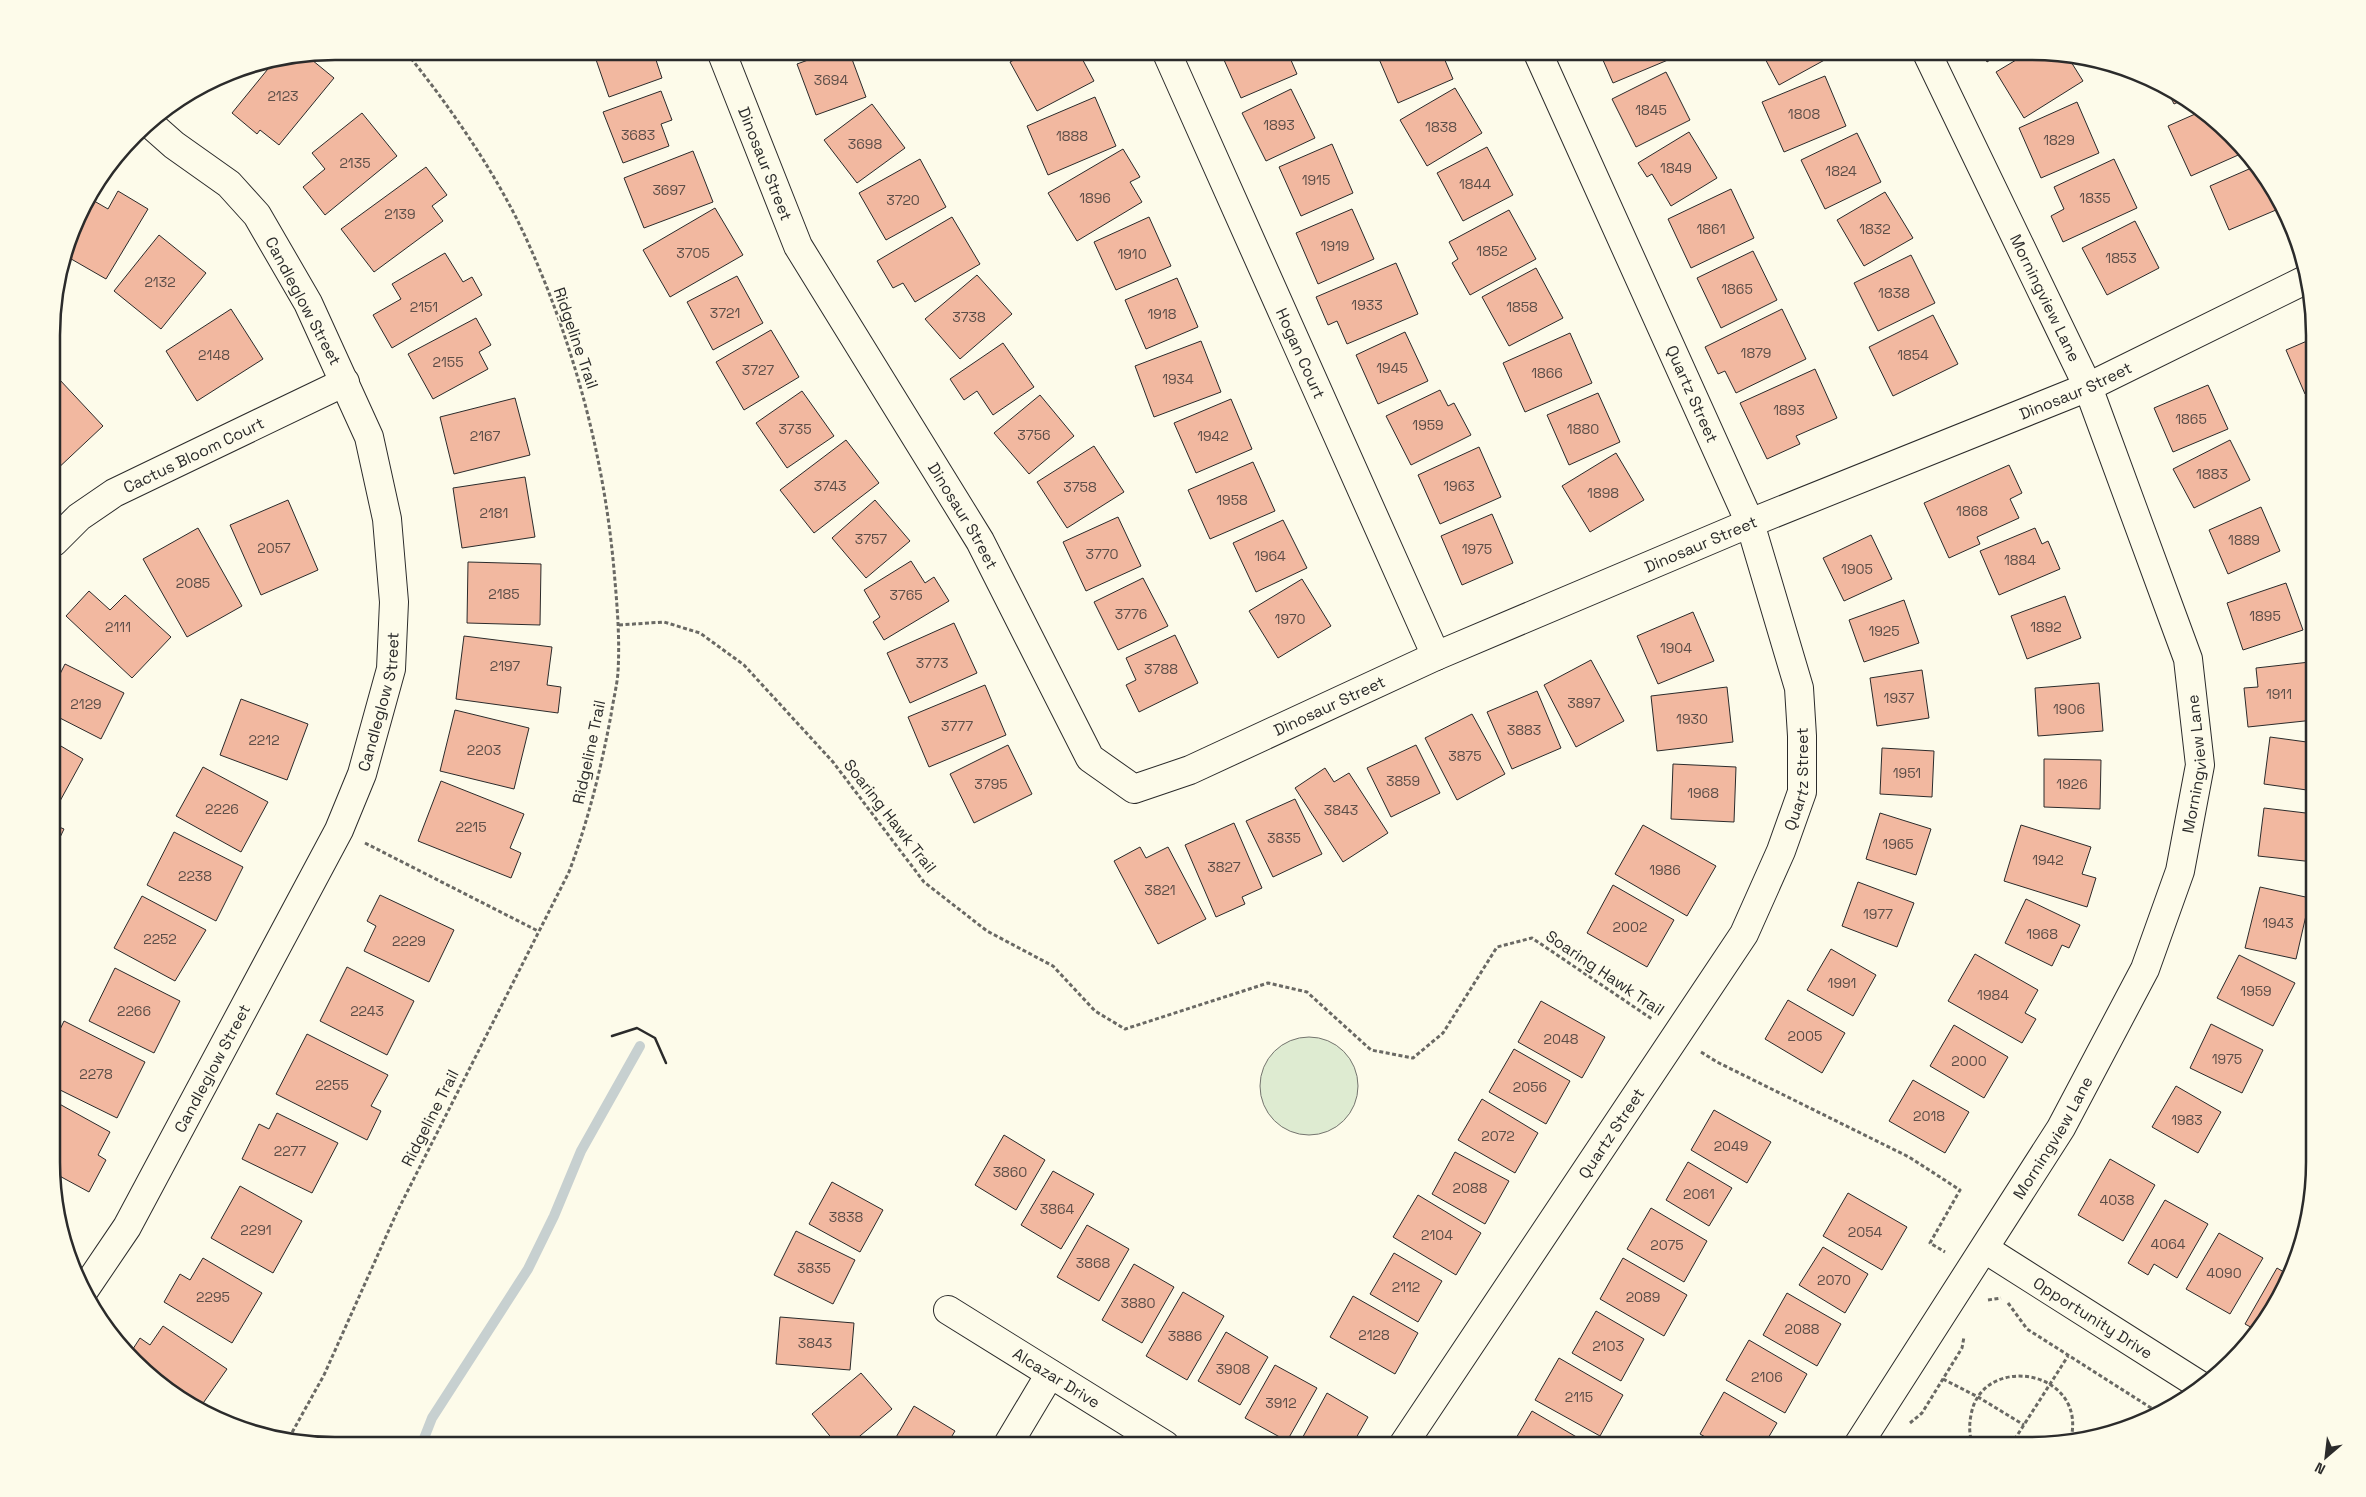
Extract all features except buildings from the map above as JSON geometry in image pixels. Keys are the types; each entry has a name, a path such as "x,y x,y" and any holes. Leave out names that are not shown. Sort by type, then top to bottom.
{"street":[{"name":"Dinosaur Street","path":"725,60 798,246 980,542 1090,758 1134,789 1190,770 1436,656 1750,523 2088,387 2301,282"},
{"name":"Hogan Court","path":"1170,60 1436,656"},
{"name":"Quartz Street","path":"1408,1437 1744,934 1781,851 1802,792 1802,736 1799,688 1750,523 1541,60"},
{"name":"Morningview Lane","path":"1863,1437 1979,1259 2061,1128 2146,969 2180,871 2200,765 2188,659 2088,387 1930,60"},
{"name":"Candleglow Street","path":"88,1283 127,1227 339,830 362,774 391,669 394,602 387,519 368,437 345,382 308,303 257,216 229,184 174,145 154,128"},
{"name":"Cactus Bloom Court","path":"60,536 79,517 114,493 345,382"},
{"name":"Opportunity Drive","path":"1979,1259 2195,1382"},
{"name":"Alcazar Drive","path":"948,1310 1151,1437"},
{"path":"1012,1437 1050,1374"}],"path":[{"name":"Ridgeline Trail","path":"291,1434 324,1375 397,1212 569,872 581,839 602,764 618,674 619,625 611,537 601,470 581,387 553,303 524,234 480,156 432,84 412,60"},
{"name":"Soaring Hawk Trail","path":"619,625 664,622 700,633 744,665 833,762 924,882 987,931 1053,966 1095,1011 1125,1029 1268,983 1307,992 1371,1050 1413,1058 1443,1033 1497,947 1532,938 1717,1062 1909,1157 1960,1190 1930,1243 1979,1259 1993,1292 2011,1305 2027,1329 2151,1409"},
{"path":"339,830 538,931"},
{"path":"2016,1437 2068,1356"},
{"path":"1970,1437 1970,1418 1978,1397 1993,1382 2005,1377 2028,1376 2050,1384 2067,1400 2071,1409 2073,1425 2071,1434"},
{"path":"1943,1379 1978,1397 2024,1425"}],"green space":[{"path":"1309,1037 1328,1041 1344,1051 1354,1067 1358,1086 1354,1105 1344,1121 1328,1131 1309,1135 1290,1131 1274,1121 1264,1105 1260,1086 1264,1067 1274,1051 1290,1041"}],"waterway":[{"path":"425,1437 432,1418 528,1269 554,1216 581,1151 640,1046"}],"wall":[{"path":"612,1036 637,1028 655,1038 666,1063"}]}
